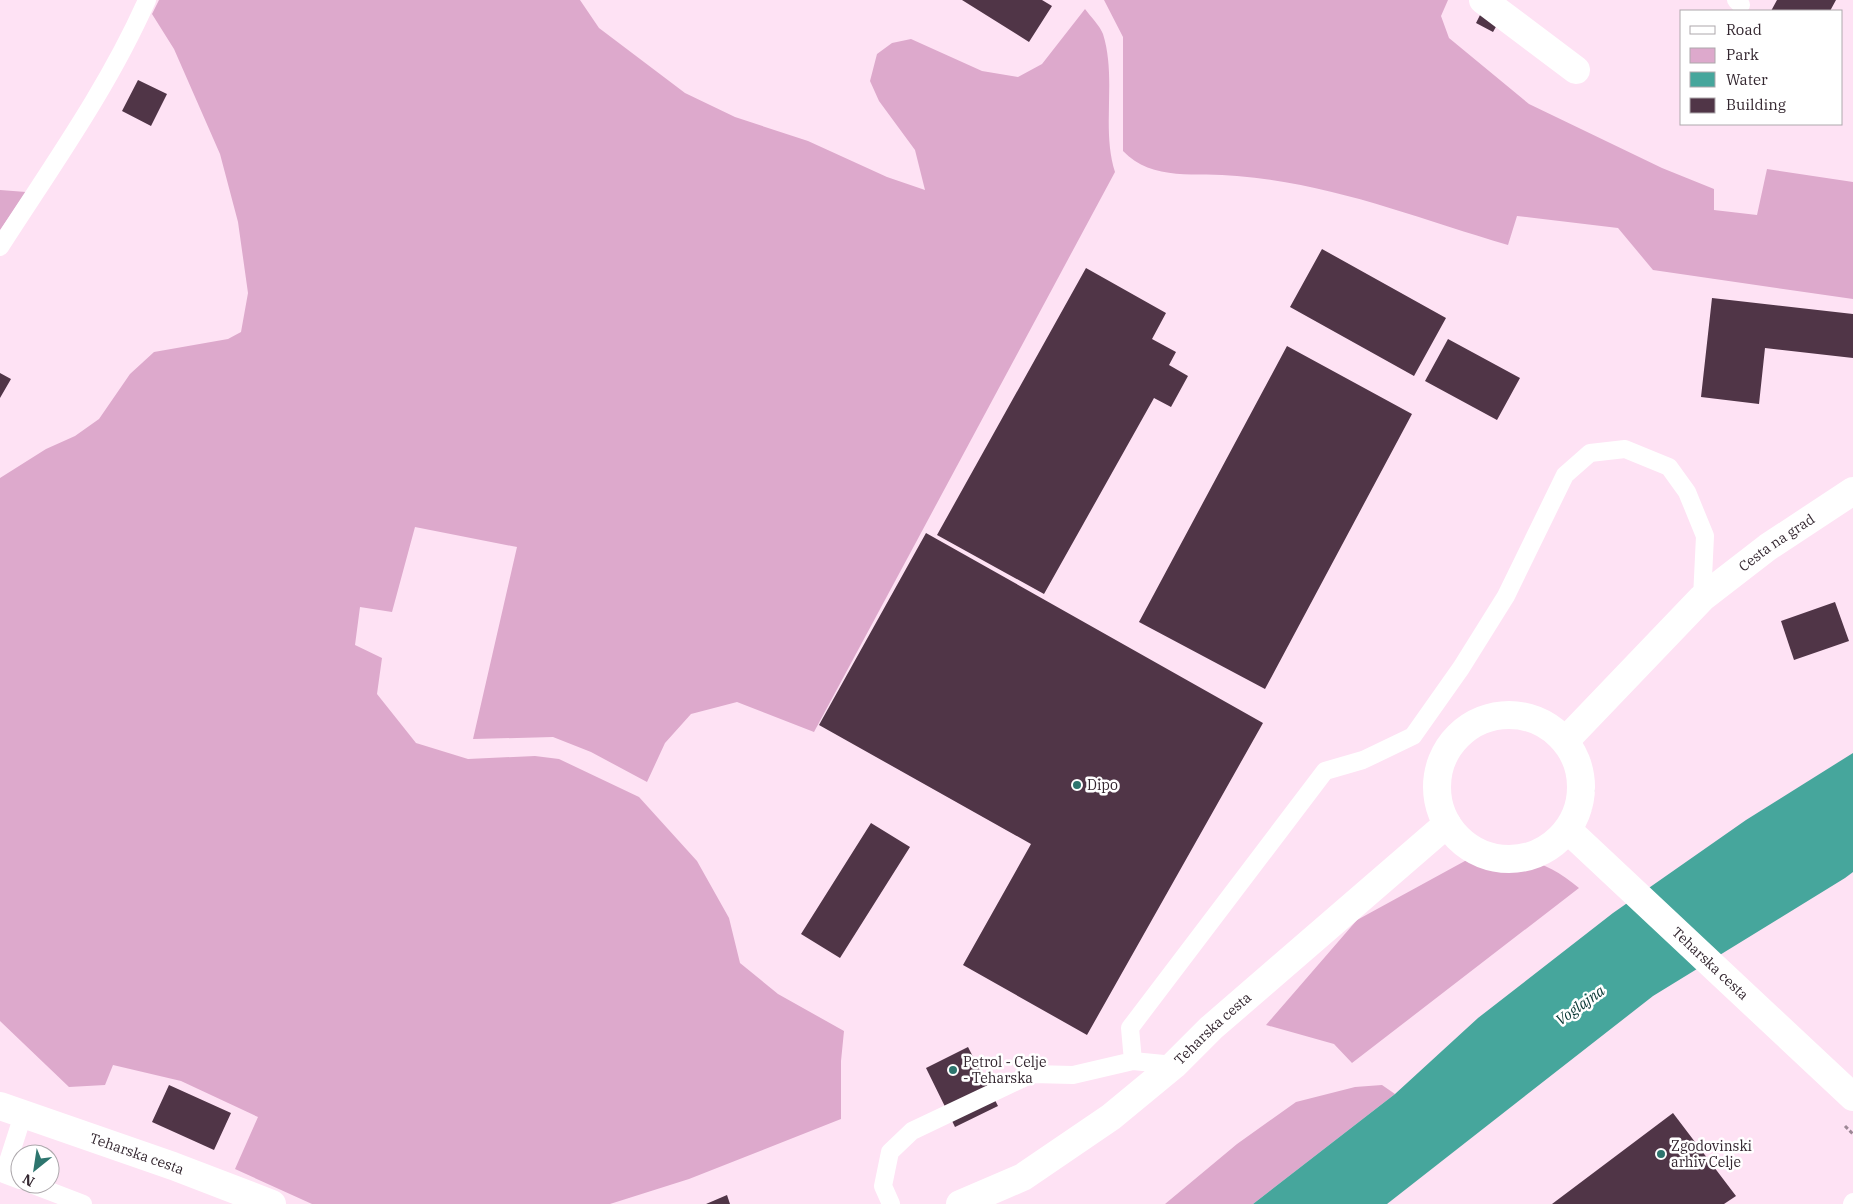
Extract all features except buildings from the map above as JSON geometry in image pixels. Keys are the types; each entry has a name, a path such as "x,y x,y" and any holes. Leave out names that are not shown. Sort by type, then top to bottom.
{"street":[{"path":"1483,0 1576,70"},
{"name":"Cesta na grad","path":"1702,598 1768,547 1853,490"},
{"path":"1575,747 1702,598"},
{"path":"1500,715 1524,717 1546,725 1575,747 1581,785 1578,825 1551,847 1529,857 1506,860 1482,855 1462,843 1447,824 1438,802 1437,778 1444,755 1458,736 1477,722 1500,715"},
{"name":"Teharska cesta","path":"960,1204 1023,1177 1111,1117 1174,1065 1211,1028 1447,824"},
{"name":"Teharska cesta","path":"1578,825 1591,852 1853,1097"},
{"name":"Teharska cesta","path":"11,1110 172,1166 272,1204"}],"lane":[{"path":"0,247 83,122 116,64 147,0"},
{"path":"1133,1061 1130,1028 1324,771 1363,760 1413,736 1462,668 1506,596 1564,475 1590,452 1625,449 1669,467 1687,492 1705,536 1702,598"},
{"path":"891,1204 883,1186 890,1152 912,1131 1032,1074 1073,1075 1133,1061 1174,1065"},
{"path":"10,1176 4,1174 11,1110"},
{"path":"56,1194 83,1204"}],"path":[{"path":"1575,747 1593,791 1578,825"},
{"path":"1458,849 1478,862 1510,868 1530,866 1555,855"}],"green space":[{"path":"159,0 580,0 599,28 685,93 735,117 808,141 887,177 925,190 915,150 879,101 870,81 877,54 892,43 911,39 982,71 1018,77 1042,64 1085,9 1100,28 1107,51 1109,68 1109,138 1115,172 814,732 737,702 691,714 665,743 647,782 591,752 553,737 473,739 517,547 415,527 392,612 360,607 355,645 382,658 377,694 416,743 468,759 535,756 559,759 639,797 697,861 729,918 740,963 778,994 844,1031 841,1061 841,1119 689,1179 610,1204 312,1204 235,1169 258,1117 181,1081 113,1065 105,1085 69,1087 0,1021 0,478 46,449 75,436 99,419 130,374 154,352 228,339 241,332 248,293 238,222 220,154 174,49 152,14"},
{"path":"1104,0 1448,0 1441,16 1449,38 1529,104 1662,168 1714,189 1714,210 1757,215 1767,169 1853,182 1853,299 1653,270 1618,228 1517,216 1508,245 1374,203 1307,186 1237,176 1176,174 1148,167 1135,161 1123,151 1123,37"},
{"path":"0,190 26,192 0,230"},
{"path":"1485,850 1524,858 1546,866 1579,888 1352,1063 1334,1044 1266,1025 1357,920"},
{"path":"1382,1085 1395,1094 1253,1204 1165,1204 1237,1144 1296,1102 1355,1087"}],"water":[{"name":"Voglajna","path":"1853,753 1853,872 1653,996 1387,1204 1253,1204 1395,1094 1478,1018 1613,913 1746,820"}],"place":[{"name":"Dipo","path":"1077,785"},
{"name":"Petrol - Celje - Teharska","path":"953,1070"},
{"name":"Zgodovinski arhiv Celje","path":"1661,1154"}]}
